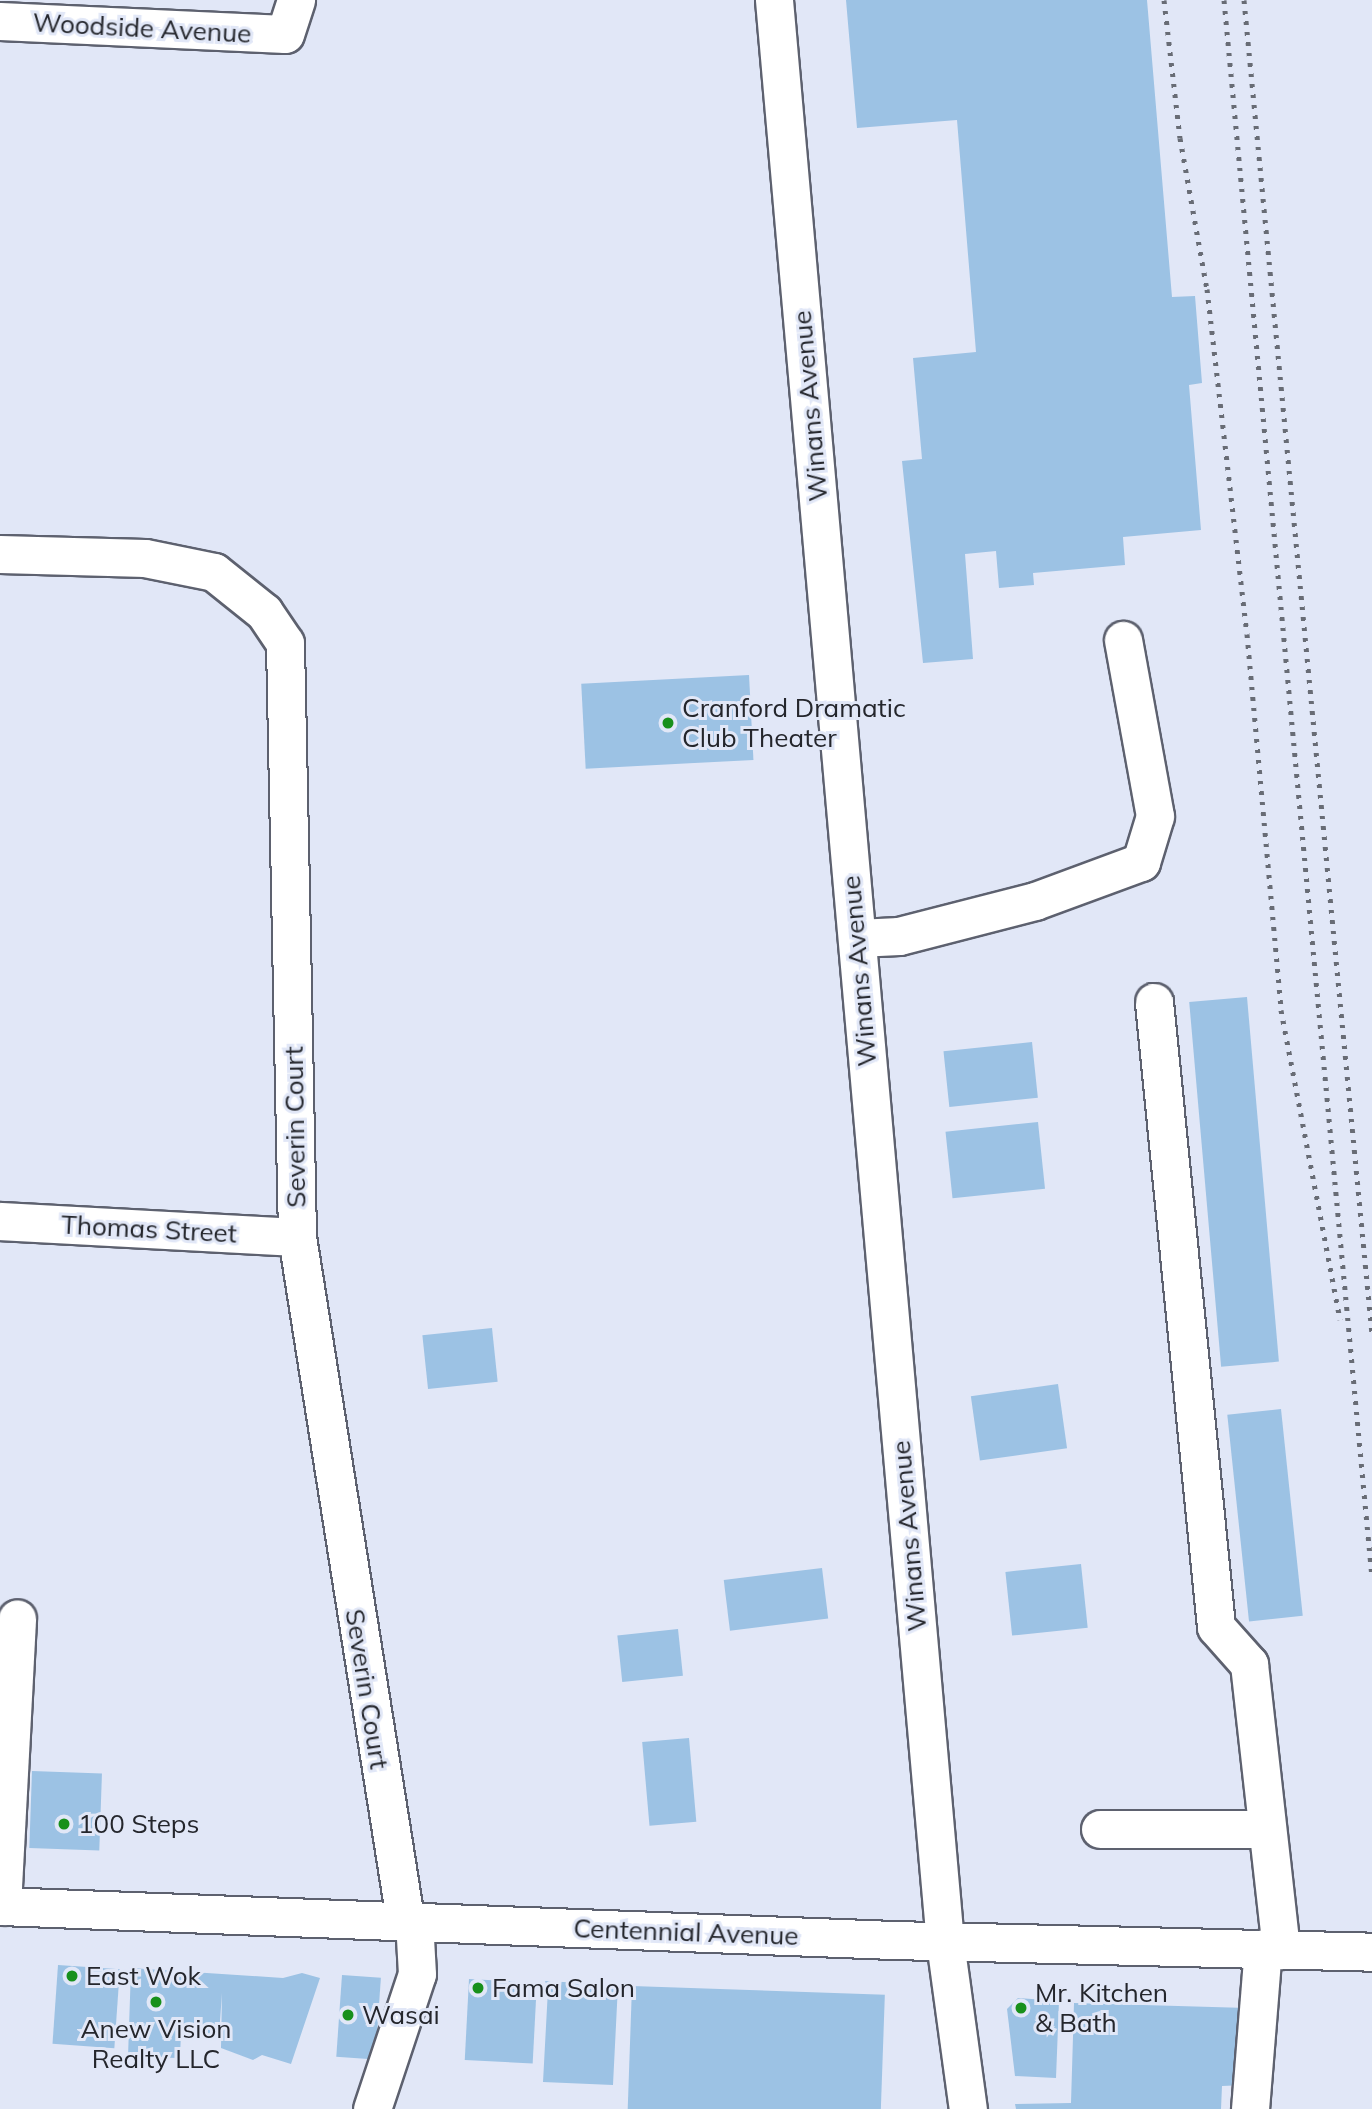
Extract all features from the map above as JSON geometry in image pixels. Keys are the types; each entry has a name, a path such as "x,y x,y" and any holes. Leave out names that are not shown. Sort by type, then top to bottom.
{"street":[{"name":"Woodside Avenue","path":"0,21 285,34 296,0"},
{"name":"Winans Avenue","path":"774,0 945,1942 968,2109"},
{"name":"Severin Court","path":"0,554 145,558 214,572 264,612 285,643 297,1237 417,1974 372,2109"},
{"path":"857,939 899,936 1035,901 1141,862 1155,816 1123,640"},
{"path":"1154,1002 1216,1627 1249,1664 1267,1829 1272,1950 1250,2109"},
{"name":"Thomas Street","path":"0,1221 297,1237"},
{"path":"1,1906 17,1618"},
{"path":"1100,1829 1267,1829"},
{"name":"Centennial Avenue","path":"1,1906 945,1942 1372,1952"}],"building":[{"path":"846,0 1147,0 1172,297 1195,296 1202,383 1189,385 1201,530 1123,537 1125,565 1033,573 1034,585 999,588 996,551 965,554 973,659 923,663 902,461 922,459 913,358 976,352 957,120 857,128"},
{"name":"Cranford Dramatic Club Theater","path":"749,675 753,760 586,769 581,684"},
{"path":"1247,997 1279,1362 1221,1367 1189,1002"},
{"path":"1032,1042 1038,1098 949,1107 943,1051"},
{"path":"1038,1122 1045,1189 953,1198 946,1132"},
{"path":"492,1328 498,1382 428,1389 422,1335"},
{"path":"1058,1384 1067,1448 980,1461 971,1396"},
{"path":"1281,1409 1303,1616 1249,1622 1227,1415"},
{"path":"1081,1564 1088,1628 1012,1636 1005,1572"},
{"path":"822,1568 828,1619 730,1631 724,1580"},
{"path":"678,1629 683,1676 622,1682 617,1635"},
{"path":"689,1738 696,1822 649,1826 642,1742"},
{"path":"32,1771 102,1773 99,1850 29,1848"},
{"path":"58,1965 120,1969 114,2048 52,2044"},
{"path":"131,1968 283,1978 302,1973 320,1978 291,2064 262,2055 253,2060 221,2048 222,1993 219,2035 181,2033 180,2058 128,2057"},
{"name":"Wasai","path":"342,1975 381,1978 375,2060 336,2057"},
{"path":"469,1979 537,1983 533,2063 465,2060"},
{"path":"545,1981 618,1985 613,2085 543,2082 548,1989"},
{"path":"632,1986 885,1995 881,2109 628,2109"},
{"path":"1018,1998 1059,2001 1056,2078 1015,2076 1007,2009"},
{"path":"1074,2003 1247,2008 1245,2085 1222,2086 1221,2109 1016,2109 1015,2104 1071,2103"}],"railway":[{"path":"1164,0 1180,138 1207,289 1247,634 1281,1010 1340,1319"},
{"path":"1224,0 1372,1577"},
{"path":"1244,0 1372,1335"}],"place":[{"name":"Cranford Dramatic Club Theater","path":"668,723"},
{"name":"100 Steps","path":"64,1824"},
{"name":"East Wok","path":"72,1976"},
{"name":"Fama Salon","path":"478,1988"},
{"name":"Anew Vision Realty LLC","path":"156,2002"},
{"name":"Mr. Kitchen & Bath","path":"1021,2008"},
{"name":"Wasai","path":"348,2015"}]}
